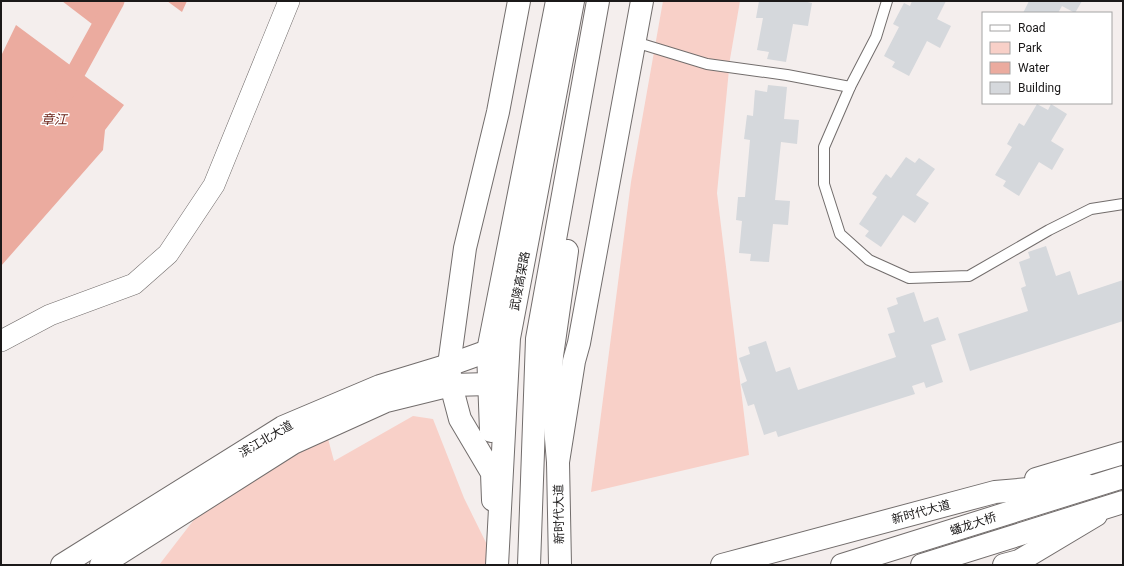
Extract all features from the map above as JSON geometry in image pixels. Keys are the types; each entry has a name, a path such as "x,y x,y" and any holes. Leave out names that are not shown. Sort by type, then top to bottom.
{"main road":[{"path":"492,473 460,419 450,375 465,248 498,112 519,1"},
{"path":"497,565 488,351 557,1"},
{"name":"武陵高架路","path":"497,565 509,338 573,1"},
{"path":"529,565 537,339 598,1"},
{"path":"558,462 551,380 552,356 603,1"},
{"path":"558,462 574,361 579,343 642,1"},
{"name":"滨江北大道","path":"100,565 293,443 386,401 450,375 488,351"},
{"name":"滨江北大道","path":"62,565 283,427 380,386 450,375 490,384"},
{"path":"994,492 1123,453"},
{"name":"新时代大道","path":"558,462 560,565"},
{"name":"新时代大道","path":"722,565 994,492 1113,480"},
{"name":"蟠龙大桥","path":"842,565 1113,480"},
{"path":"1004,565 1019,561 1116,504"},
{"name":"蟠龙大桥","path":"922,565 1116,504"}],"street":[{"path":"1,341 50,315 134,284 168,254 214,185 289,1"}],"lane":[{"path":"887,1 876,37 850,87 824,147 824,184 840,234 869,260 909,278 968,276 1049,230 1091,209 1123,204"},
{"path":"635,42 707,64 787,75 850,87"}],"green space":[{"path":"663,1 740,1 730,59 717,193 749,455 591,492 631,182"},
{"path":"320,409 334,461 413,416 433,419 464,498 497,565 159,565 233,469"}],"water":[{"path":"62,1 115,1 96,27"},
{"path":"167,1 187,1 182,12"},
{"name":"章江","path":"16,25 124,105 105,130 103,150 1,266 1,56"}],"building":[{"path":"759,1 803,1 812,3 808,26 793,24 786,62 767,59 769,52 757,50 763,18 756,18"},
{"path":"912,1 946,1 937,19 951,26 940,48 927,41 909,76 892,67 895,62 884,56 899,27 893,24 904,3 910,6"},
{"path":"1029,1 1082,1 1076,12 1062,6 1059,12 1024,12"},
{"path":"768,85 787,87 784,119 799,120 797,144 781,142 775,200 790,201 788,225 773,224 769,262 750,261 751,254 739,253 742,221 736,220 738,197 745,197 750,140 744,139 747,115 753,116 755,90 767,92"},
{"path":"1037,104 1048,110 1051,104 1067,114 1051,141 1064,149 1052,170 1039,162 1019,196 1003,186 1006,181 995,175 1012,147 1007,144 1019,123 1024,126"},
{"path":"906,157 915,163 919,158 935,169 916,195 929,203 915,223 903,215 881,247 865,236 869,231 859,224 877,197 872,194 886,174 891,178"},
{"path":"1046,246 1056,276 1070,271 1078,295 1123,280 1123,321 970,371 958,334 1028,311 1021,288 1026,286 1019,262 1030,258 1028,252"},
{"path":"914,292 924,322 938,317 946,340 931,345 943,382 926,388 924,382 912,386 915,394 778,437 776,431 764,435 754,404 748,406 741,384 747,381 739,358 750,354 748,347 766,341 776,372 790,367 798,390 896,357 888,334 895,332 887,308 898,304 896,298"}],"waterway":[{"path":"65,92 115,1"}]}
